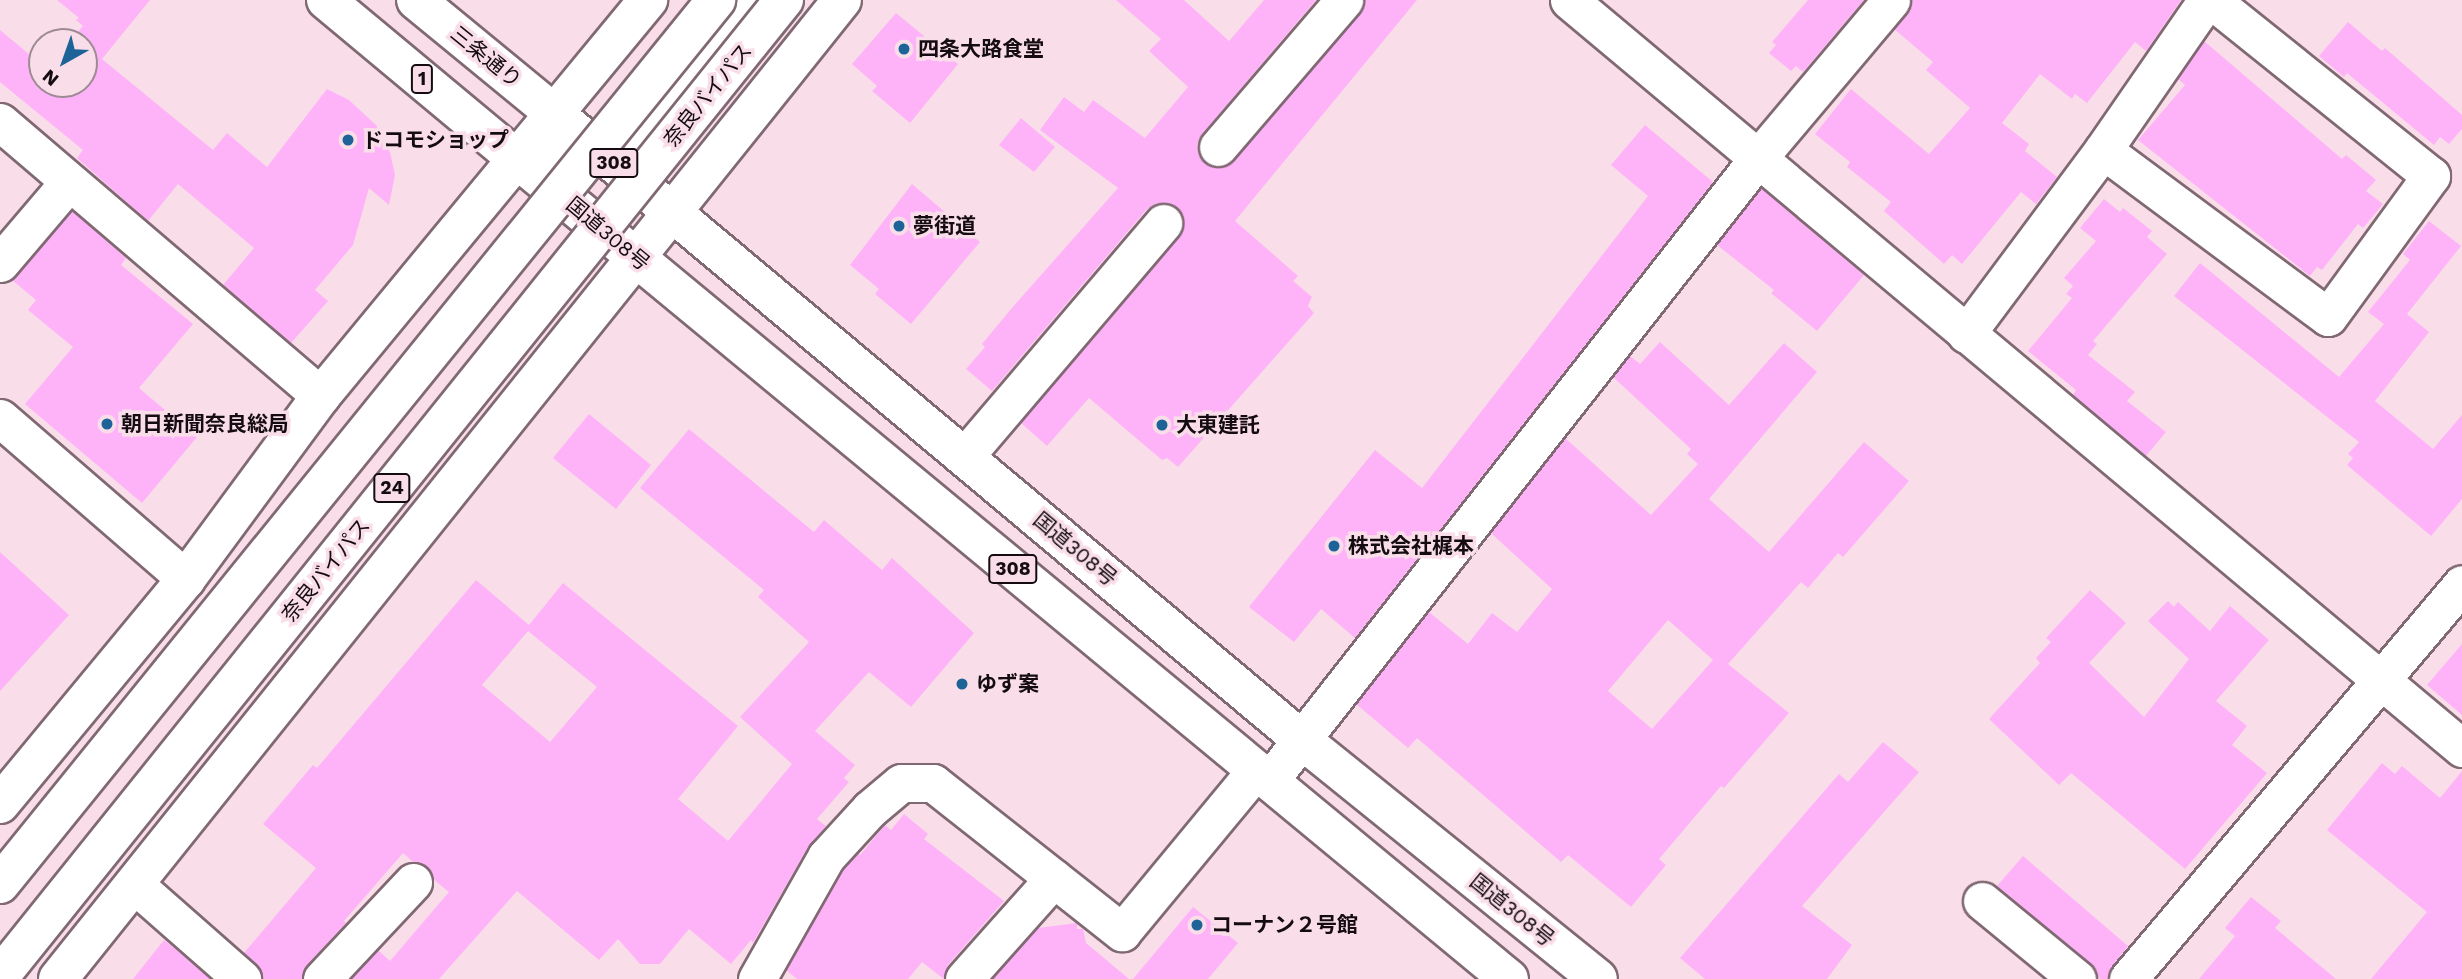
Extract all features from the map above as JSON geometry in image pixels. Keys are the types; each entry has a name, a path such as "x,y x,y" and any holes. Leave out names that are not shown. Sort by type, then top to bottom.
{"main road":[{"name":"1","path":"326,0 517,159"},
{"name":"三条通り","path":"416,0 556,115"},
{"path":"0,804 186,579 321,396 556,115 648,0"},
{"name":"24","path":"0,884 716,0"},
{"path":"517,159 575,159 600,151 647,127 737,23 764,0"},
{"name":"奈良バイパス","path":"0,976 784,0"},
{"path":"58,979 842,0"},
{"name":"国道308号","path":"556,115 1302,740 1598,979"},
{"name":"国道308号","path":"517,159 1509,979"}],"street":[{"path":"1218,147 1344,0"},
{"path":"1569,0 1759,156 1966,334 2462,748"},
{"path":"757,979 826,857 870,809 901,783 933,783 1122,932 1263,775 1302,740 1759,156 1891,0"},
{"path":"1966,334 2103,150 2209,0 2431,176 2328,317 2103,150"},
{"path":"0,121 321,396"},
{"path":"0,263 69,182"},
{"path":"965,456 1163,223"},
{"path":"0,418 186,579"},
{"path":"2127,979 2462,584"},
{"path":"964,979 1054,878"},
{"path":"322,979 413,882"},
{"path":"134,884 242,979"},
{"path":"1982,901 2077,979"}],"building":[{"path":"57,0 150,0 102,59 213,150 227,133 267,167 327,89 349,100 376,125 390,152 395,175 389,205 369,188 353,245 315,290 328,301 291,343 223,285 254,248 178,184 148,221 77,158 83,150 0,82 0,30 28,53 28,98 98,98 98,28 81,28 83,26 76,20 79,18"},
{"path":"1116,0 1184,0 1229,41 1264,0 1316,0 1202,134 1197,144 1199,155 1205,163 1215,168 1234,161 1360,14 1364,0 1417,0 1235,221 1298,276 1293,281 1312,297 1308,306 1314,313 1178,467 1167,458 1162,460 1089,398 1047,446 1021,423 1179,237 1183,217 1177,207 1157,203 1147,209 992,391 966,369 985,347 982,344 1011,309 1118,188 1040,130 1064,97 1084,112 1093,100 1145,138 1188,87 1149,51 1161,39"},
{"path":"1808,0 1864,0 1803,72 1796,66 1791,71 1769,53 1776,45 1772,42"},
{"path":"1911,0 2181,0 2146,51 2135,42 2087,103 2075,94 2072,99 2040,74 2002,123 2029,144 2025,151 2057,177 2036,204 2021,192 1962,264 1952,255 1944,264 1884,211 1891,202 1847,167 1850,162 1815,134 1851,89 1929,154 1970,108 1926,70 1933,62 1894,29 1907,13"},
{"path":"896,13 958,64 910,123 872,91 877,86 852,64"},
{"path":"2348,22 2382,51 2385,48 2462,115 2462,129 2449,144 2440,137 2434,145 2347,73 2344,77 2319,56"},
{"path":"2204,41 2342,159 2346,155 2376,180 2366,191 2383,204 2363,228 2358,224 2322,270 2317,267 2310,276 2138,140 2185,85 2178,79"},
{"path":"1021,118 1055,147 1034,172 999,145"},
{"path":"1645,125 1713,182 1355,638 1321,609 1294,642 1249,607 1375,450 1422,488 1648,196 1611,165"},
{"path":"912,184 980,242 911,324 875,294 879,289 850,265"},
{"path":"1761,188 1864,275 1817,331 1771,293 1774,290 1717,245"},
{"path":"2104,199 2120,212 2123,208 2152,231 2147,237 2167,254 2093,341 2097,344 2088,355 2135,392 2127,401 2166,432 2146,456 2073,395 2076,390 2028,351 2072,298 2066,294 2073,286 2064,278 2096,241 2080,228"},
{"path":"72,211 126,258 121,265 193,324 139,388 197,437 142,503 25,404 73,347 28,310 36,300 12,280"},
{"path":"2429,221 2461,246 2407,314 2429,332 2375,401 2433,449 2462,415 2462,499 2431,536 2347,465 2353,458 2348,454 2359,442 2174,296 2200,263 2339,377 2384,324 2368,312 2410,260 2403,254"},
{"path":"1660,342 1729,405 1784,343 1817,372 1709,499 1769,552 1864,442 1909,481 1843,557 1838,553 1808,588 1801,582 1728,664 1789,713 1724,788 1721,786 1659,859 1666,865 1631,907 1568,855 1561,862 1417,738 1408,748 1356,704 1429,612 1468,644 1492,613 1517,632 1552,589 1491,533 1565,438 1651,515 1698,464 1687,454 1691,449 1613,377 1630,356 1640,364","holes":["1668,620 1713,660 1652,729 1608,691"]},
{"path":"589,414 651,465 616,509 553,458"},
{"path":"689,429 814,532 824,520 882,570 892,558 974,633 911,707 869,672 815,731 855,765 844,778 849,782 817,819 826,826 808,847 753,943 751,940 731,964 689,929 660,964 640,964 618,939 599,960 517,891 439,979 351,979 378,950 390,961 449,892 433,879 427,866 413,862 403,853 344,921 346,923 307,965 302,979 262,979 256,964 244,953 316,868 263,824 313,765 317,768 476,580 529,625 563,583 738,726 678,799 728,841 792,764 740,717 809,642 758,597 764,590 640,488","holes":["528,631 597,687 550,742 482,685"]},
{"path":"0,552 69,615 0,691"},
{"path":"2090,590 2126,623 2089,663 2144,717 2189,659 2148,621 2168,601 2174,607 2178,602 2210,631 2230,606 2269,640 2216,701 2247,726 2232,745 2267,773 2185,869 2071,773 2059,785 1989,719 2040,663 2036,658 2051,642 2046,638"},
{"path":"2462,644 2462,715 2427,685"},
{"path":"1883,742 1919,772 1802,906 1852,945 1827,979 1705,979 1680,958 1839,774 1848,782"},
{"path":"2382,763 2395,774 2402,766 2440,798 2462,771 2462,979 2371,979 2427,912 2327,830"},
{"path":"904,814 928,834 924,839 1004,901 948,965 944,979 922,962 908,979 797,979 786,970 843,869 858,853 860,855 885,825 891,830"},
{"path":"2023,856 2128,946 2112,966 2108,979 2100,979 2090,963 1997,886"},
{"path":"2251,897 2281,921 2275,928 2336,979 2199,979 2235,936 2225,928"},
{"name":"コーナン２号館","path":"1193,907 1238,943 1208,979 1133,979"},
{"path":"1077,923 1077,929 1083,929 1086,943 1129,979 992,979 1038,928"},
{"path":"164,940 178,951 210,979 133,979"}],"place":[{"name":"四条大路食堂","path":"904,49"},
{"name":"ドコモショップ","path":"348,140"},
{"name":"夢街道","path":"899,226"},
{"name":"朝日新聞奈良総局","path":"107,424"},
{"name":"大東建託","path":"1162,425"},
{"name":"株式会社梶本","path":"1334,546"},
{"name":"ゆず案","path":"962,684"},
{"name":"コーナン２号館","path":"1197,925"}]}
